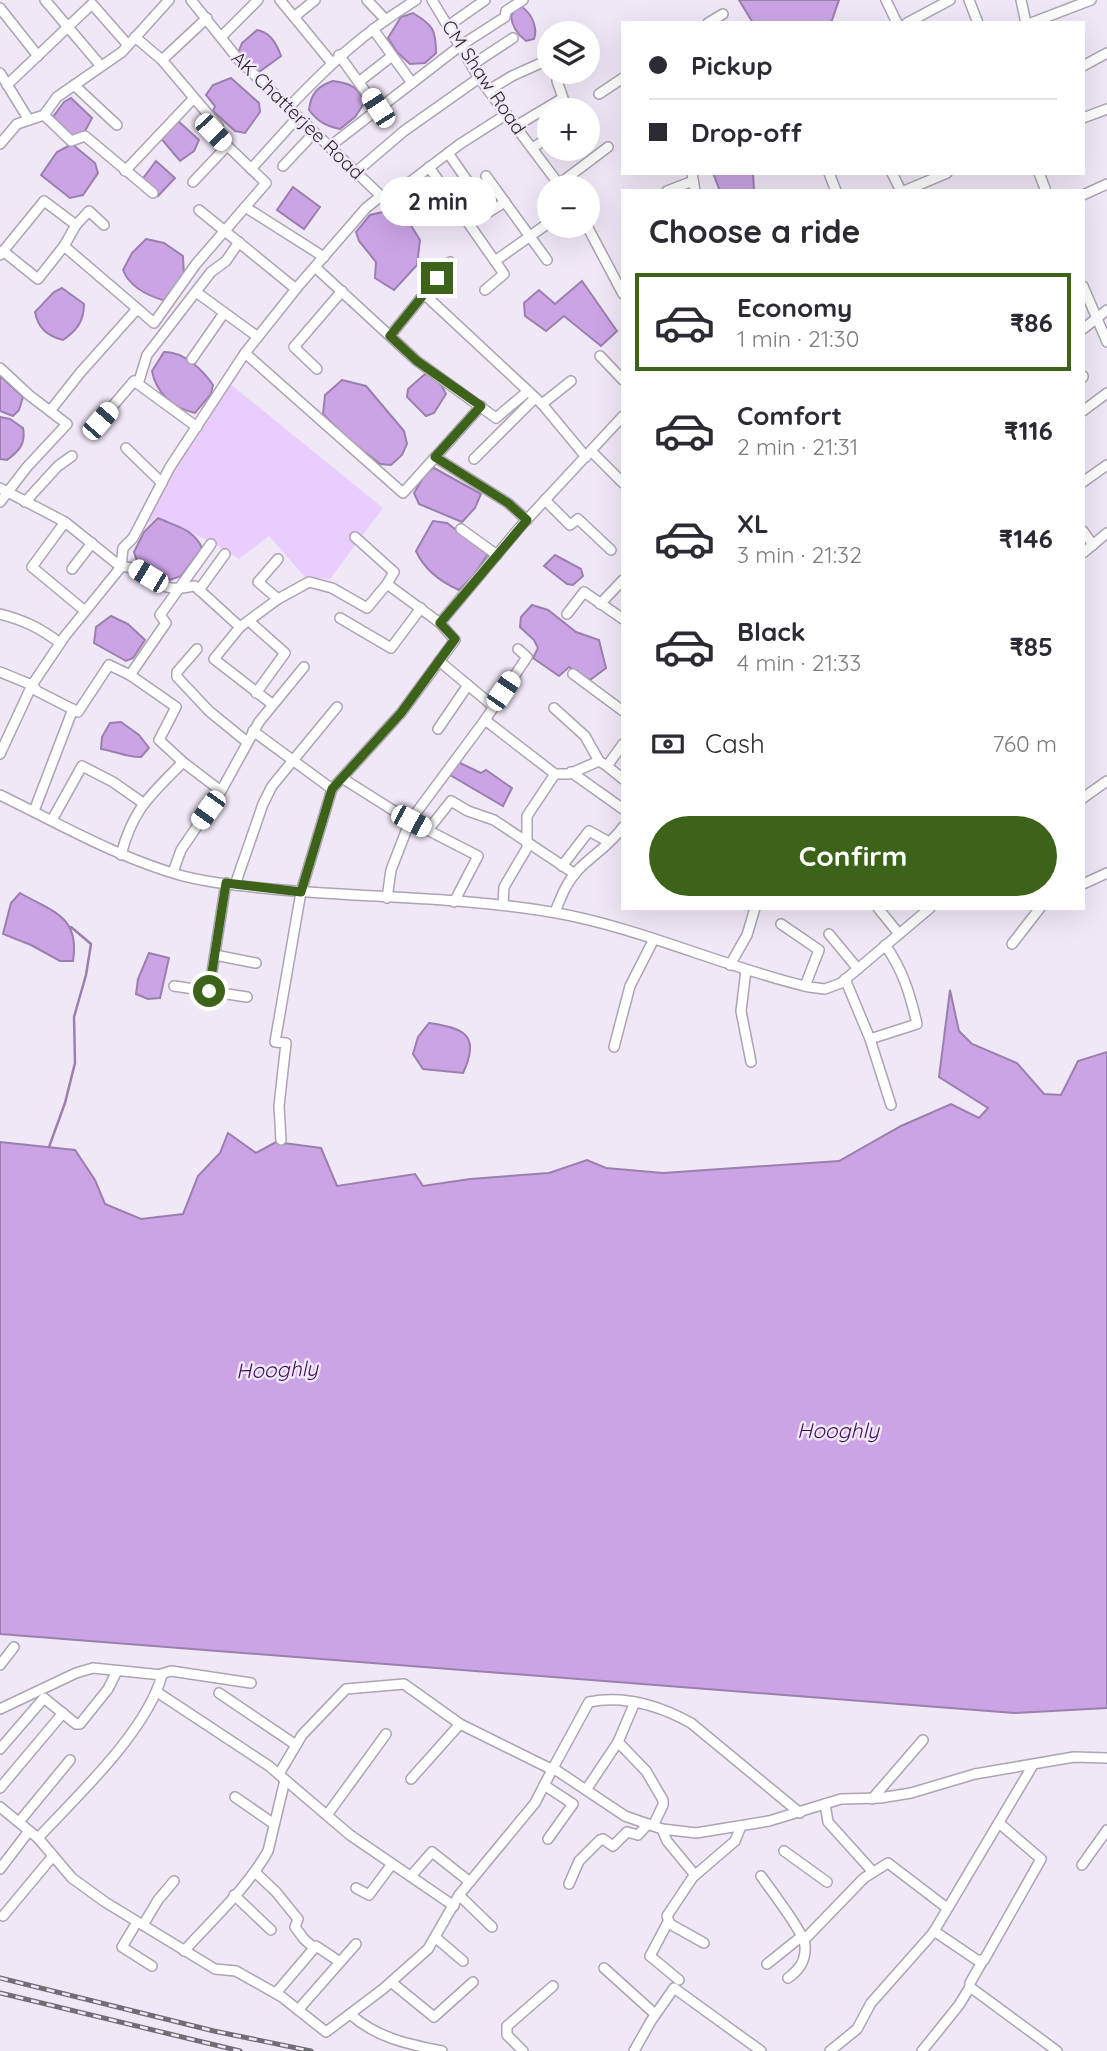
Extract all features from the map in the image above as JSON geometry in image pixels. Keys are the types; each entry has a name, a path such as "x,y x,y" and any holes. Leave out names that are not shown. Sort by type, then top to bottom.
{"street":[{"path":"45,0 101,66"},
{"path":"0,145 17,124 44,115 57,97 128,45 169,0"},
{"name":"AK Chatterjee Road","path":"191,0 238,59 381,196"},
{"path":"221,37 258,0"},
{"path":"279,0 331,62"},
{"path":"294,17 315,0"},
{"path":"368,0 385,19"},
{"path":"288,108 339,55 385,19 416,0"},
{"name":"CM Shaw Road","path":"432,0 479,78 552,175"},
{"path":"448,26 485,0"},
{"path":"330,147 460,46 505,17 506,11 523,0"},
{"path":"886,0 896,21"},
{"path":"911,21 950,0"},
{"path":"969,0 977,21"},
{"path":"1021,0 1026,21"},
{"path":"1036,21 1087,1"},
{"path":"7,85 92,4 128,45"},
{"path":"0,8 38,56"},
{"path":"711,21 723,13"},
{"path":"162,60 206,18"},
{"path":"373,29 412,83"},
{"path":"64,246 154,323 196,264 266,183 213,132 218,126 162,60 135,37"},
{"path":"472,65 513,38"},
{"path":"1085,65 1107,53"},
{"path":"339,55 378,108"},
{"path":"360,81 392,56"},
{"path":"489,90 537,65"},
{"path":"0,73 29,120"},
{"path":"356,172 404,131 479,78"},
{"path":"599,94 621,79"},
{"path":"516,126 563,98 558,84"},
{"path":"74,85 117,125"},
{"path":"125,171 193,99"},
{"path":"1085,117 1107,109"},
{"path":"0,754 32,685 60,643 121,567 123,548 133,538 162,483 245,353 366,208 381,196 389,198 447,153 507,114"},
{"path":"44,115 71,141 85,136 153,193"},
{"path":"251,169 298,117"},
{"path":"283,166 314,133"},
{"path":"532,148 537,145"},
{"path":"193,182 227,146"},
{"path":"574,175 608,147"},
{"path":"447,153 489,212 505,202"},
{"path":"429,167 504,274 485,290"},
{"path":"908,189 942,175"},
{"path":"486,176 547,260"},
{"path":"673,189 693,182"},
{"path":"1085,194 1105,185 1107,197"},
{"path":"76,225 44,201 3,248 38,279 89,211 104,225"},
{"path":"245,207 324,257"},
{"path":"199,209 296,289"},
{"path":"495,261 537,232"},
{"path":"593,238 621,290"},
{"path":"138,384 146,355 211,272 226,261 239,242"},
{"path":"390,336 450,261"},
{"path":"315,267 417,361 496,418 528,391"},
{"path":"317,369 294,347 342,291"},
{"path":"1085,291 1107,342"},
{"path":"196,292 258,337"},
{"path":"424,294 539,401 589,454 621,481"},
{"path":"50,411 137,309"},
{"path":"1085,327 1107,310"},
{"path":"192,359 224,313"},
{"path":"245,353 403,493 481,406"},
{"path":"600,356 621,378"},
{"path":"0,368 67,424 3,490 0,502"},
{"path":"100,421 134,381 197,427"},
{"path":"474,459 539,401 571,381"},
{"path":"1085,410 1107,393"},
{"path":"440,623 527,520 621,418"},
{"path":"126,447 162,483"},
{"path":"25,502 58,466 72,456"},
{"path":"435,457 508,503 527,520"},
{"path":"1085,481 1107,465"},
{"path":"3,490 65,522 121,567 131,566 164,586 195,586 285,653 256,693"},
{"path":"545,500 570,525 578,519 611,550"},
{"path":"65,522 32,567 85,611"},
{"path":"461,529 497,555"},
{"path":"1085,551 1107,533"},
{"path":"1085,534 1093,545"},
{"path":"272,704 214,659 245,624 278,599 309,582 332,588 367,608 394,572 355,537"},
{"path":"72,569 92,543"},
{"path":"130,675 166,623 160,615 211,544"},
{"path":"199,590 225,554"},
{"path":"278,559 258,582 278,599"},
{"path":"600,604 621,582"},
{"path":"281,1140 279,1106 286,1043 275,1042 301,892 332,789 401,713 455,639 440,623 387,584"},
{"path":"567,614 582,592 621,618"},
{"path":"340,618 391,648 421,608"},
{"path":"0,614 26,621 60,643"},
{"path":"197,649 177,672 177,677 209,711 247,742"},
{"path":"387,898 391,870 411,821 527,657 518,649"},
{"path":"439,661 493,706"},
{"path":"0,673 32,685 37,691 78,712 108,665 130,675 176,707 159,740 222,791"},
{"path":"173,872 181,850 222,791 253,731 303,667"},
{"path":"573,674 621,710"},
{"path":"438,729 468,685"},
{"path":"209,991 230,884 263,804 272,786 337,707"},
{"path":"34,811 73,709"},
{"path":"554,709 585,736 603,763 621,777"},
{"path":"485,720 555,774 603,763 621,746"},
{"path":"253,731 332,789"},
{"path":"121,855 128,831 143,803 183,762"},
{"path":"52,820 82,766 113,782 143,803"},
{"path":"571,772 621,807"},
{"path":"503,905 504,887 527,848 527,816 555,774"},
{"path":"342,778 428,831 478,856 454,902"},
{"path":"1085,797 1107,781"},
{"path":"0,794 121,855 173,872 230,884 301,892 503,905 555,912 632,931 746,970 825,989 858,969 928,910"},
{"path":"428,831 451,801 468,811 489,817 575,874"},
{"path":"555,912 564,890 575,874 621,829"},
{"path":"562,866 589,831 610,842"},
{"path":"1085,883 1107,873"},
{"path":"730,965 747,935 754,910"},
{"path":"880,910 899,933"},
{"path":"1012,944 1038,910"},
{"path":"781,924 819,950 805,986"},
{"path":"829,934 858,969"},
{"path":"614,1047 630,986 654,939"},
{"path":"870,1039 917,1024 909,987 897,961 885,945"},
{"path":"215,955 256,963"},
{"path":"746,970 741,1011 751,1062"},
{"path":"845,979 870,1039 891,1105"},
{"path":"174,986 247,997"},
{"path":"0,1665 14,1647"},
{"path":"0,1709 76,1673 93,1668 161,1674 172,1671 251,1683"},
{"path":"0,1749 45,1698 76,1724 80,1724 108,1689 117,1671"},
{"path":"38,1838 131,1732 158,1692 161,1674"},
{"path":"184,1951 255,1872 268,1851 282,1777 296,1745 346,1689 404,1684 460,1724 552,1769 625,1816 654,1826 696,1833 800,1813 846,1798 872,1799 919,1792 975,1774 1074,1757 1107,1758"},
{"path":"158,1692 282,1777 350,1835 454,1906"},
{"path":"219,1693 296,1745"},
{"path":"0,1807 38,1838 72,1878 140,1924 215,1969 236,1971 276,1993 326,2032 391,1982 428,1949 459,1895 535,1804 589,1702 635,1702 672,1713 691,1723 800,1813"},
{"path":"586,1790 618,1742 635,1702"},
{"path":"0,1788 63,1713"},
{"path":"411,1779 460,1724"},
{"path":"327,1815 386,1734"},
{"path":"872,1799 923,1740"},
{"path":"569,1884 579,1861 601,1839 613,1846 627,1832 638,1835 654,1826 664,1803 646,1771 618,1742"},
{"path":"19,1822 70,1760"},
{"path":"830,2051 857,2029 871,2003 934,1931 1033,1765"},
{"path":"544,1785 573,1804 548,1839"},
{"path":"234,1797 274,1824"},
{"path":"825,1804 828,1822 873,1872"},
{"path":"922,2051 959,2005 1041,1859 999,1823"},
{"path":"654,1826 695,1875"},
{"path":"679,1980 649,1956 682,1890 735,1840 741,1826"},
{"path":"1082,1865 1107,1830"},
{"path":"0,1869 29,1831"},
{"path":"784,1851 827,1882"},
{"path":"411,1876 432,1852 470,1882"},
{"path":"3,1916 53,1856"},
{"path":"356,1888 369,1895 392,1864"},
{"path":"767,1964 803,1938 864,1878 885,1864 891,1864 947,1908"},
{"path":"255,1872 298,1919 295,1927 303,1939 314,1948"},
{"path":"761,1876 803,1938 804,1955 800,1968 788,1978"},
{"path":"152,1966 122,1947 174,1881"},
{"path":"234,1895 271,1930"},
{"path":"459,1895 492,1927"},
{"path":"668,1922 704,1942"},
{"path":"934,1931 982,1962"},
{"path":"435,1937 463,1961"},
{"path":"298,2010 356,1944"},
{"path":"276,1993 318,1946 340,1962"},
{"path":"604,1968 655,2014"},
{"path":"391,1982 435,2017 473,1982"},
{"path":"523,2051 508,2035 507,2026 553,1986"},
{"path":"970,1987 1057,2051"},
{"path":"635,2051 655,2014 674,1988 761,2051"},
{"path":"350,2014 380,2035 442,2051"}],"shaded area":[{"path":"229,383 383,508 330,579 305,577 269,536 239,559 215,544 157,516 150,523 146,521 171,469"}],"water":[{"path":"739,0 839,0 832,21 752,21"},
{"path":"522,7 535,26 534,39 526,41 512,24 511,16 516,8"},
{"path":"413,13 425,21 434,33 436,53 425,63 410,64 397,52 388,38 401,17"},
{"path":"257,30 272,39 281,56 259,72 246,64 238,53 242,43"},
{"path":"231,78 259,103 260,112 245,133 235,131 213,111 215,106 206,95 213,85"},
{"path":"333,81 353,87 365,102 355,117 340,129 323,123 309,110 316,91"},
{"path":"71,98 92,118 85,131 74,138 53,117 64,102"},
{"path":"176,119 199,140 194,151 180,161 159,136"},
{"path":"72,144 95,163 98,173 83,195 70,198 41,175 57,152"},
{"path":"156,161 175,178 158,196 141,181"},
{"path":"714,175 753,175 754,189 719,189"},
{"path":"293,187 320,207 304,229 277,210"},
{"path":"387,211 410,224 420,240 417,265 394,290 375,278 376,262 359,241 356,232 370,215"},
{"path":"146,239 164,243 183,256 184,279 166,301 140,290 130,282 123,270 132,253"},
{"path":"582,281 617,331 601,346 564,316 546,331 525,316 524,303 539,290 555,304"},
{"path":"62,288 84,304 83,316 78,325 63,340 44,330 38,323 35,312 54,292"},
{"path":"164,352 192,362 213,385 211,394 195,413 173,403 157,386 152,371"},
{"path":"425,374 438,381 446,394 434,413 426,416 407,397 408,389"},
{"path":"0,376 23,397 19,410 13,416 0,411"},
{"path":"342,380 366,386 404,431 407,444 402,455 391,465 380,464 347,438 323,414 325,395"},
{"path":"0,417 10,419 23,428 21,447 7,460 0,459"},
{"path":"434,468 481,494 475,508 462,522 419,504 414,493 426,473"},
{"path":"158,518 189,532 202,548 181,576 170,580 138,564 134,552 144,532"},
{"path":"433,521 447,523 488,554 473,576 459,590 434,574 416,551"},
{"path":"555,555 581,569 583,576 573,585 567,584 544,566"},
{"path":"532,605 548,610 576,632 599,640 606,668 590,680 569,667 559,676 533,658 538,648 534,640 520,627 521,617"},
{"path":"111,616 128,624 145,640 133,658 126,661 94,643 96,627"},
{"path":"121,722 139,735 149,748 141,757 101,749 102,737 110,723"},
{"path":"458,762 481,773 486,770 512,788 503,806 450,775"},
{"path":"20,893 62,917 72,934 73,961 60,961 3,934 11,903"},
{"path":"149,953 169,958 160,998 148,999 136,994 138,979"},
{"name":"Hooghly","path":"950,990 959,1031 972,1044 1017,1063 1044,1094 1061,1095 1078,1061 1107,1052 1107,1708 1014,1713 0,1634 0,1142 75,1150 95,1180 105,1204 141,1219 183,1214 198,1176 220,1153 228,1133 256,1153 276,1142 321,1148 337,1186 415,1174 423,1186 470,1179 549,1173 587,1160 606,1168 663,1173 839,1161 901,1126 951,1104 979,1118 988,1108 939,1077"},
{"path":"429,1023 452,1028 466,1036 470,1050 463,1073 423,1069 413,1054 418,1037"}],"waterway":[{"path":"49,1147 65,1103 75,1063 74,1017 86,975 91,944 71,927"}],"railway":[{"path":"0,1978 214,2031 311,2051"},
{"path":"0,1993 240,2051"}],"route":[{"path":"209,991 226,883 301,892 332,789 401,713 455,639 440,623 527,520 508,503 435,457 481,406 417,361 390,336 437,278"}]}
